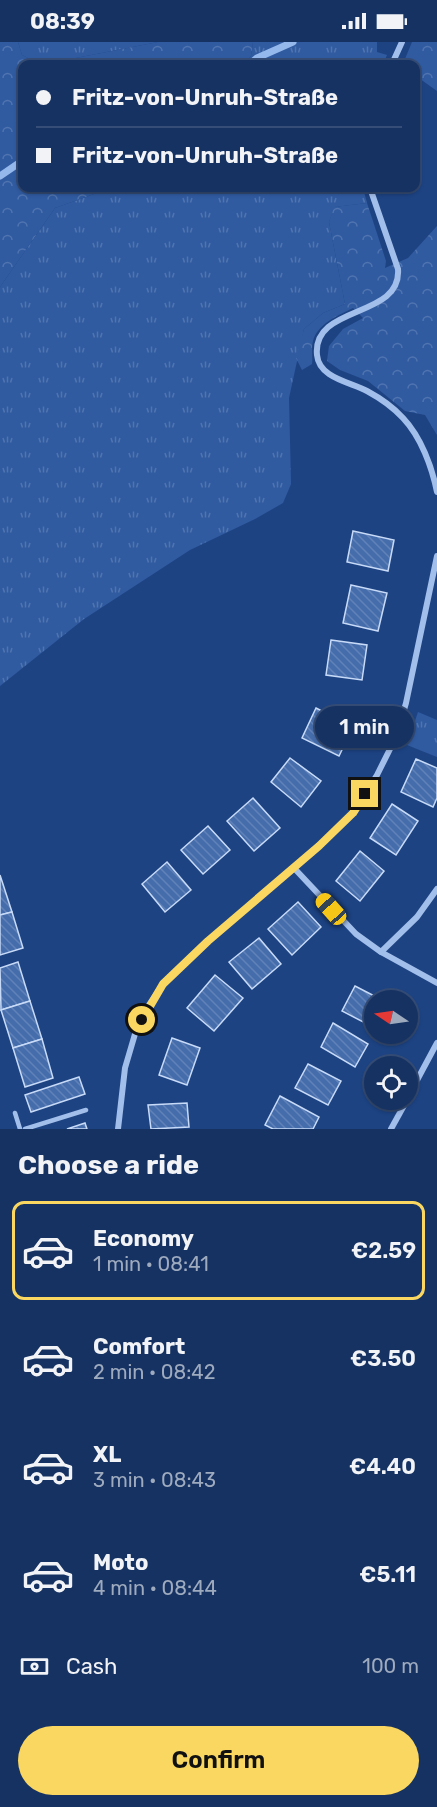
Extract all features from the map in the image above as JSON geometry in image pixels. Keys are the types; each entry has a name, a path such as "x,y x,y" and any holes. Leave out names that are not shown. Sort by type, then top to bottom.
{"street":[{"path":"394,60 402,42"},
{"path":"371,192 398,268 399,277 391,293 385,299 347,315 328,328 318,346 317,355 325,370 376,396 403,417 428,460 437,492"},
{"path":"118,1129 125,1068 135,1034 149,1005 163,984 208,941 294,868 353,813 377,775 396,736 406,703 436,573 437,556"},
{"path":"294,868 356,934 381,952 437,984"},
{"path":"381,952 417,917 437,889"},
{"path":"418,1078 437,1043"},
{"path":"391,1129 401,1110"}],"lane":[{"path":"25,1129 86,1110"},
{"path":"15,1113 21,1129"}],"green space":[{"path":"0,42 18,42 22,55 33,60 18,60 18,192 100,192 55,208 0,287"},
{"path":"18,42 158,42 66,60 33,60 22,55"},
{"path":"158,42 253,42 251,56 248,60 66,60"},
{"path":"253,42 377,42 377,52 387,55 385,60 248,60 251,56"},
{"path":"412,42 437,42 437,91 420,79 420,60 405,59"},
{"path":"100,192 364,192 367,203 335,207 329,222 345,304 323,313 304,329 289,398 291,484 283,503 190,550 84,619 0,686 0,287 55,208"},
{"path":"367,203 386,261 385,268 408,258 437,226 437,435 425,415 405,411 368,381 340,370 327,361 329,346 343,329 363,318 353,308 329,321 315,335 312,364 302,370 296,358 304,329 323,313 345,304 329,222 334,207"},
{"path":"418,712 437,720 437,757 407,745"}],"building":[{"path":"353,531 394,540 388,571 347,562"},
{"path":"351,585 387,593 378,631 343,623"},
{"path":"331,640 367,645 362,680 326,675"},
{"path":"316,708 353,727 339,756 302,738"},
{"path":"290,758 321,781 301,807 271,782"},
{"path":"416,759 437,768 437,798 433,807 401,792"},
{"path":"253,798 280,828 254,851 227,821"},
{"path":"392,804 418,821 396,855 370,838"},
{"path":"208,826 230,850 203,874 181,850"},
{"path":"360,851 384,871 360,901 336,881"},
{"path":"167,862 191,890 165,912 142,884"},
{"path":"0,875 12,912 0,915"},
{"path":"298,902 321,927 292,955 268,929"},
{"path":"12,912 23,948 0,955 0,915"},
{"path":"259,938 281,964 252,989 229,962"},
{"path":"18,962 30,1001 1,1010 0,968"},
{"path":"215,975 243,998 214,1031 187,1008"},
{"path":"355,986 364,991 364,1022 342,1011"},
{"path":"30,1001 42,1039 13,1048 1,1010"},
{"path":"333,1023 364,1042 364,1044 368,1044 355,1067 321,1047"},
{"path":"172,1038 200,1048 187,1085 159,1075"},
{"path":"42,1039 53,1078 25,1087 13,1048"},
{"path":"308,1064 341,1081 328,1105 295,1088"},
{"path":"79,1077 85,1094 31,1112 25,1095"},
{"path":"280,1096 319,1117 313,1129 273,1129 265,1125"},
{"path":"187,1103 189,1127 151,1129 148,1105"},
{"path":"85,1123 87,1129 67,1129"}],"waterway":[{"path":"255,60 293,42"},
{"path":"0,176 18,164"}],"route":[{"path":"142,1020 163,984 208,941 319,846 353,813 365,794"}]}
